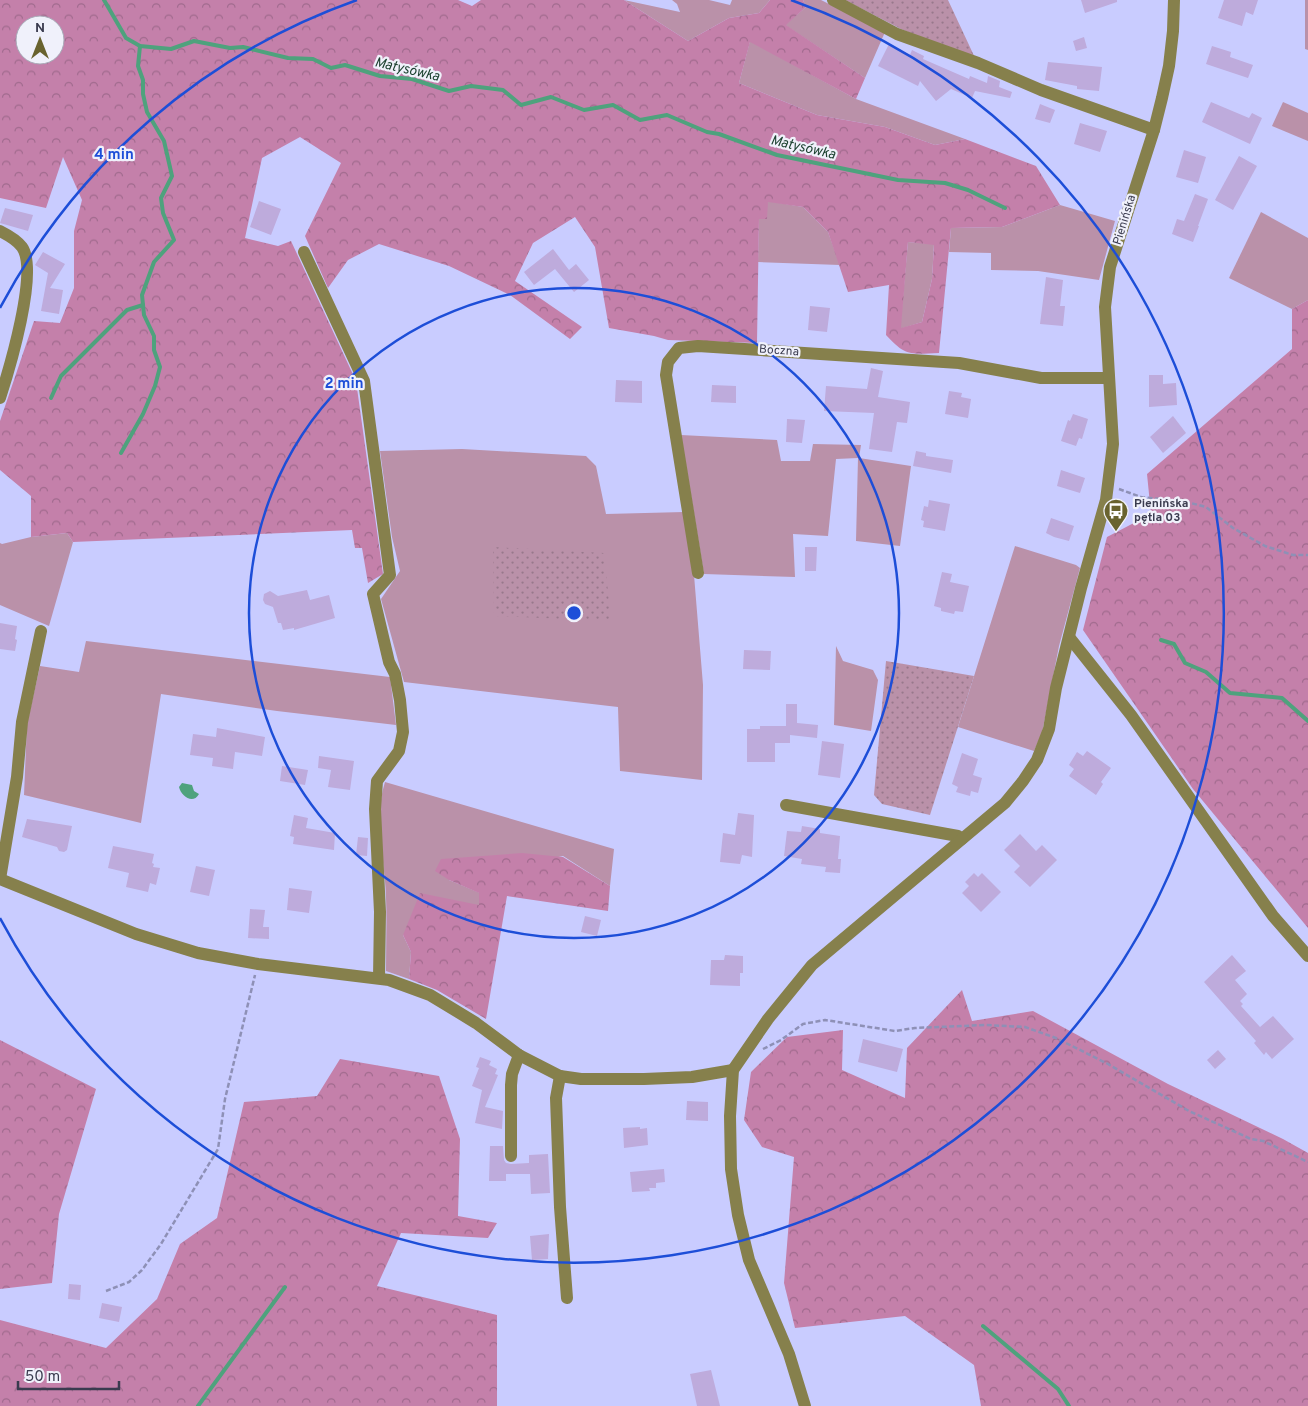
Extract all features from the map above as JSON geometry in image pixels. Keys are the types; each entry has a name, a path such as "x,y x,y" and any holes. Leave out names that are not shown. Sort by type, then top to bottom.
{"street":[{"path":"832,0 897,34 978,63 1041,90 1154,130"},
{"name":"Pienińska","path":"734,1070 768,1019 812,965 1005,802 1024,781 1036,760 1049,729 1056,688 1080,588 1106,500 1108,485 1113,444 1105,307 1110,267 1154,130 1169,66 1174,0"},
{"path":"0,231 10,236 23,247 27,260 26,286 18,337 0,398"},
{"path":"304,252 364,382 390,575 373,594 389,662 395,674 403,732 399,751 377,781 375,809 380,912 379,978"},
{"name":"Boczna","path":"698,573 666,375 668,362 679,348 698,346 959,363 1041,378 1109,378"},
{"path":"41,631 22,722 17,778 0,879 136,934 198,953 258,964 389,980 430,995 476,1023 519,1055 560,1076 581,1079 692,1077 734,1070 730,1116 731,1170 738,1215 749,1260 789,1354 805,1406"},
{"path":"1069,637 1131,715 1273,916 1308,956"},
{"path":"786,805 958,836 962,839"},
{"path":"511,1156 511,1085 512,1074 519,1055"},
{"path":"560,1076 556,1098 560,1207 567,1298"}],"path":[{"path":"1108,485 1141,497 1186,502 1206,507 1233,528 1265,546 1293,555 1308,555"},
{"path":"106,1291 129,1282 142,1270 161,1244 218,1149 225,1099 258,964"},
{"path":"758,1051 781,1040 803,1024 825,1020 895,1031 915,1028 985,1025 1025,1026 1056,1038 1108,1064 1189,1111 1251,1139 1263,1141 1308,1162"}],"shaded area":[{"path":"624,0 680,12 677,4 672,0 709,0 730,5 732,0 770,0 759,13 729,18 688,41"},
{"path":"803,0 821,0 885,32 865,78 785,25 806,7"},
{"path":"845,0 948,0 976,60 901,29"},
{"path":"1305,0 1308,0 1308,50 1305,49"},
{"path":"750,41 856,99 965,139 935,145 885,127 817,115 739,83"},
{"path":"1283,102 1308,113 1308,141 1272,126"},
{"path":"768,201 803,207 828,232 840,265 758,262 759,219"},
{"path":"1060,205 1115,221 1099,280 1038,271 991,270 991,253 949,252 951,228 1002,227"},
{"path":"1261,212 1308,238 1308,300 1292,309 1229,278"},
{"path":"908,242 934,244 932,279 922,322 900,329"},
{"path":"681,435 777,440 781,461 810,461 813,444 861,445 859,458 911,466 900,546 856,541 858,458 836,459 828,536 793,534 795,577 704,574"},
{"path":"462,449 586,456 596,466 606,514 684,512 694,575 703,685 702,780 620,771 618,707 404,682 381,599 400,571 392,537 380,451"},
{"path":"67,533 73,542 49,626 0,605 0,543"},
{"path":"1015,546 1076,565 1080,568 1059,646 1042,733 1034,751 958,727"},
{"path":"493,547 604,553 611,621 494,616"},
{"path":"86,641 390,677 396,725 277,711 161,694 141,823 24,795 27,724 40,666 79,672"},
{"path":"836,646 843,661 873,670 878,680 871,731 834,725"},
{"path":"886,661 974,676 930,815 882,804 874,795"},
{"path":"385,782 614,849 610,886 563,856 449,880 480,893 479,905 403,935 411,952 409,979 386,971 386,897 380,825 380,810"},
{"path":"182,783 192,785 194,791 199,794 194,799 188,798 180,790 179,787"}],"green space":[{"path":"0,0 458,0 472,6 481,0 624,0 688,41 729,18 759,13 770,0 803,0 806,7 786,25 865,78 856,99 750,42 739,83 817,115 885,127 935,145 965,139 1036,166 1060,205 1002,227 951,228 939,353 922,354 904,351 886,335 889,285 848,292 828,232 803,207 768,202 767,219 759,219 757,343 668,340 609,328 595,247 575,217 533,243 515,281 582,327 570,339 510,295 449,266 379,244 348,260 328,288 305,236 341,163 300,137 262,158 245,238 278,246 291,241 356,381 383,574 368,583 362,548 355,548 352,530 73,542 67,533 31,537 31,496 0,470 0,421 34,321 60,323 74,288 74,231 82,200 63,157 46,208 0,198","holes":["908,242 934,245 932,279 922,322 901,328"]},
{"path":"1308,300 1308,928 1193,789 1083,630 1107,537 1151,514 1147,474 1292,349 1292,309"},
{"path":"522,853 563,857 610,886 608,911 507,896 486,1019 437,990 409,979 411,952 403,935 420,893 479,905 479,893 449,880 435,871 441,859"},
{"path":"962,990 972,1021 1033,1011 1168,1084 1283,1139 1308,1153 1308,1406 981,1406 974,1365 905,1316 795,1328 784,1283 794,1157 762,1147 744,1120 751,1072 787,1037 843,1030 842,1070 905,1098 907,1048"},
{"path":"0,1040 96,1089 59,1214 52,1283 0,1289"},
{"path":"340,1059 439,1076 460,1139 458,1216 497,1223 488,1238 401,1233 377,1286 497,1315 497,1406 0,1406 0,1320 106,1348 157,1299 180,1244 217,1218 244,1102 317,1096"}],"building":[{"path":"1081,0 1117,0 1117,2 1085,13"},
{"path":"1224,0 1258,0 1253,15 1246,12 1242,26 1218,18"},
{"path":"1084,37 1087,48 1076,51 1073,41"},
{"path":"889,44 910,55 912,50 924,56 923,59 969,79 970,76 987,83 988,76 1000,81 999,87 1012,92 1010,98 975,91 972,98 951,89 936,101 920,81 918,86 878,66"},
{"path":"1212,46 1231,52 1230,57 1253,65 1248,78 1206,64"},
{"path":"1048,62 1102,67 1099,91 1077,89 1077,86 1045,80"},
{"path":"1211,102 1249,118 1252,113 1262,118 1250,144 1202,122"},
{"path":"1040,104 1055,110 1050,123 1035,119"},
{"path":"1080,123 1107,131 1100,152 1074,144"},
{"path":"1184,150 1206,157 1198,183 1176,177"},
{"path":"1239,156 1257,166 1233,210 1215,200"},
{"path":"1195,194 1208,199 1193,242 1172,234 1177,219 1184,221"},
{"path":"259,201 281,209 271,235 250,227"},
{"path":"5,208 33,215 28,231 0,223"},
{"path":"553,249 569,270 576,264 589,280 574,292 555,269 534,285 524,272"},
{"path":"43,252 65,264 50,288 63,290 59,314 41,311 48,273 35,265"},
{"path":"1046,277 1063,280 1060,306 1065,306 1063,326 1040,324"},
{"path":"810,306 830,308 827,332 808,330"},
{"path":"871,368 883,371 878,397 910,402 907,423 897,422 892,452 869,449 874,413 824,411 826,386 867,389"},
{"path":"1149,375 1163,375 1163,384 1176,383 1177,405 1149,407"},
{"path":"616,380 642,381 642,403 615,402"},
{"path":"712,385 736,386 736,403 711,402"},
{"path":"949,391 962,393 961,397 971,399 968,418 945,414"},
{"path":"1073,414 1088,419 1082,439 1079,438 1076,446 1061,441 1068,420 1070,421"},
{"path":"1173,416 1186,433 1163,453 1150,437"},
{"path":"787,419 805,420 802,443 786,442"},
{"path":"916,451 926,453 926,456 953,460 951,473 913,466"},
{"path":"1061,470 1085,478 1080,493 1057,486"},
{"path":"929,500 950,504 945,531 923,527 924,521 921,520 924,506 928,507"},
{"path":"1051,518 1074,526 1069,541 1046,533"},
{"path":"805,547 817,547 816,571 805,571"},
{"path":"942,572 952,574 950,582 969,586 963,612 955,611 954,614 941,611 941,608 934,606"},
{"path":"307,590 310,600 329,595 335,618 294,630 294,628 283,630 281,623 278,623 273,607 265,604 263,600 264,594 270,591 278,596"},
{"path":"0,623 17,626 15,651 0,649"},
{"path":"744,650 771,651 770,670 743,669"},
{"path":"786,704 797,704 797,723 818,725 817,738 790,735 790,743 775,743 775,762 747,762 747,729 760,729 760,726 786,726"},
{"path":"217,728 265,737 262,756 235,752 233,769 212,766 213,758 190,755 193,734 216,737"},
{"path":"822,741 844,744 840,778 818,775"},
{"path":"1087,751 1111,768 1101,782 1103,784 1096,795 1069,776 1074,769 1069,765 1077,752 1083,756"},
{"path":"962,753 978,759 973,775 982,778 978,793 971,791 970,796 956,792 958,787 952,784"},
{"path":"319,756 354,761 350,790 328,787 331,770 318,768"},
{"path":"282,766 308,770 305,785 280,781"},
{"path":"738,813 754,815 752,857 742,855 740,864 720,862 723,833 735,835"},
{"path":"294,815 308,818 306,828 335,833 334,850 293,844 294,837 290,836"},
{"path":"27,819 72,826 67,850 64,852 59,851 57,847 22,837"},
{"path":"802,826 820,829 820,833 840,836 838,859 841,859 840,873 825,872 826,867 801,864 802,859 784,856 787,831 801,832"},
{"path":"1020,834 1036,851 1042,845 1057,860 1030,887 1014,872 1020,866 1004,850"},
{"path":"358,837 368,838 367,856 356,855"},
{"path":"113,846 154,854 153,867 160,868 156,885 150,883 148,892 126,887 129,873 108,868"},
{"path":"196,866 215,870 209,896 190,892"},
{"path":"974,873 978,877 982,873 1001,892 981,912 962,893 969,886 965,882"},
{"path":"289,888 312,891 309,913 287,910"},
{"path":"250,909 265,910 263,927 269,927 269,939 248,938"},
{"path":"585,916 601,920 597,936 581,932"},
{"path":"725,955 743,956 743,973 740,973 740,986 710,985 711,960 724,960"},
{"path":"1232,955 1246,971 1235,980 1247,994 1240,1001 1243,1004 1241,1006 1260,1027 1273,1016 1294,1039 1272,1059 1266,1052 1264,1055 1254,1043 1256,1041 1204,982"},
{"path":"863,1039 903,1049 897,1072 858,1062"},
{"path":"1218,1050 1226,1059 1215,1069 1207,1060"},
{"path":"480,1057 491,1061 489,1065 497,1069 495,1074 498,1075 485,1107 503,1111 502,1129 475,1123 482,1090 472,1086 479,1068 476,1067"},
{"path":"687,1101 708,1102 708,1121 686,1120"},
{"path":"640,1127 640,1129 647,1128 648,1145 624,1148 623,1128"},
{"path":"490,1146 503,1146 504,1160 506,1163 511,1164 529,1163 529,1155 548,1154 550,1193 531,1194 530,1174 506,1174 506,1181 489,1181"},
{"path":"664,1169 665,1182 656,1183 656,1188 649,1188 650,1191 632,1192 630,1172"},
{"path":"549,1234 548,1259 532,1260 530,1236"},
{"path":"69,1284 81,1285 80,1300 68,1299"},
{"path":"102,1303 122,1307 119,1322 99,1318"},
{"path":"711,1370 720,1406 697,1406 690,1374"}],"waterway":[{"name":"Matysówka","path":"104,0 126,38 140,46 171,49 194,41 230,48 243,47 288,58 313,59 331,68 345,65 380,76 412,79 449,91 471,86 503,90 521,105 551,97 584,110 613,105 640,120 667,115 707,132 719,134 777,155 898,180 945,183 968,190 1005,208"},
{"path":"121,453 143,414 155,386 160,367 154,350 154,336 144,315 142,295 154,262 174,240 163,213 161,198 172,176 164,141 147,112 143,94 143,80 138,66 140,46"},
{"path":"51,398 61,376 127,310 143,305"},
{"path":"1161,640 1174,644 1185,663 1206,672 1230,693 1282,698 1308,721"},
{"path":"198,1406 285,1287"},
{"path":"983,1326 1058,1389 1069,1406"}],"place":[{"name":"Pienińska pętla 03","path":"1116,532"}]}
